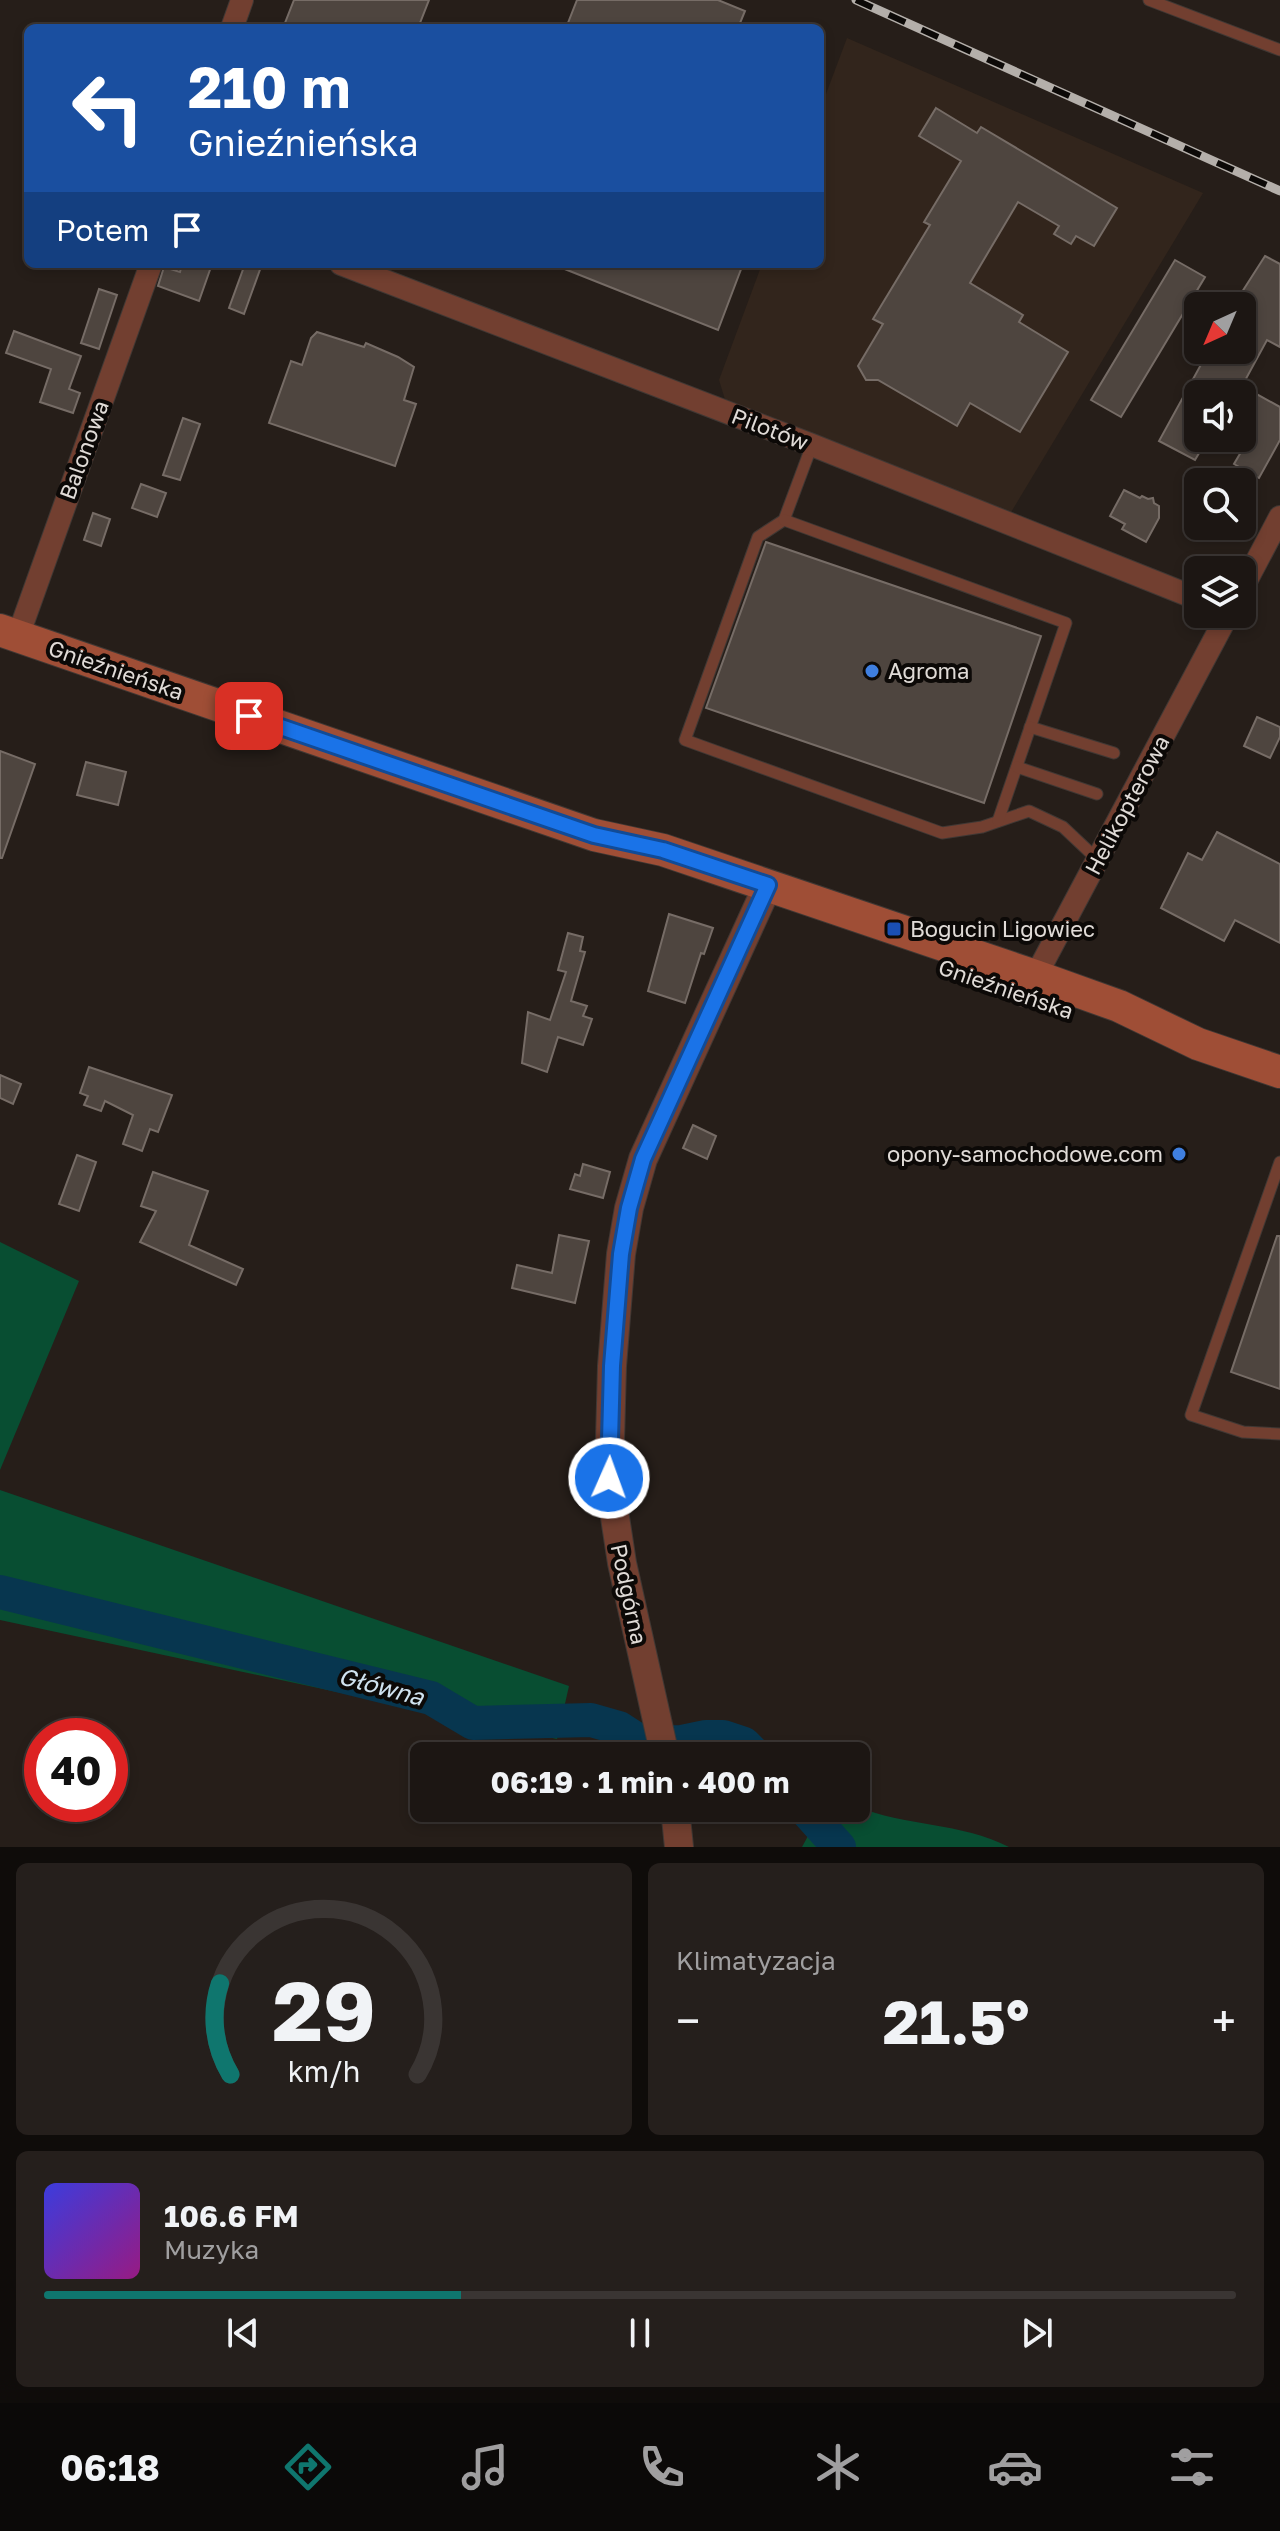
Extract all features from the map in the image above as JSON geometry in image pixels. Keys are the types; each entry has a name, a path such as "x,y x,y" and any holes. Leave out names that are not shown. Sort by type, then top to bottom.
{"main road":[{"name":"Gnieźnieńska","path":"9,633 594,835 663,850 764,894 1030,986 1117,1026 1198,1044 1280,1072"}],"street":[{"path":"233,24 242,0"},
{"name":"Balonowa","path":"9,633 149,268"},
{"name":"Pilotów","path":"351,268 812,445 1184,593"},
{"path":"1256,574 1271,557 1280,517"},
{"name":"Helikopterowa","path":"1030,986 1221,628"},
{"name":"Podgórna","path":"661,1742 613,1521 609,1478 612,1366 621,1254 629,1208 643,1159 727,969 764,894"},
{"path":"676,1822 679,1847"}],"lane":[{"path":"1149,0 1280,50"},
{"path":"812,445 784,520 758,537 685,740 942,833 982,827 1029,811 1063,827 1098,860"},
{"path":"784,520 1066,623 998,821"},
{"path":"1030,727 1114,753"},
{"path":"1017,767 1097,794"},
{"path":"1280,1162 1191,1415 1243,1432 1280,1434"}],"shaded area":[{"path":"847,38 1203,193 1010,514 727,406 719,380 761,268 824,268 824,99"}],"green space":[{"path":"0,1242 79,1281 0,1470"},
{"path":"0,1490 569,1686 557,1739 0,1620"},
{"path":"870,1811 972,1833 1009,1847 802,1847 816,1822 870,1822"}],"building":[{"path":"294,0 429,0 420,24 285,24"},
{"path":"577,0 718,0 745,11 740,24 568,24"},
{"path":"936,108 977,133 981,127 1117,208 1094,246 1076,236 1071,244 1054,234 1059,226 1018,202 970,283 1023,315 1019,322 1068,352 1020,432 970,403 957,426 878,380 866,380 858,366 883,324 873,319 930,225 924,222 961,161 919,136"},
{"path":"1265,256 1280,264 1280,347 1267,340 1256,360 1256,292 1242,292"},
{"path":"1175,260 1205,277 1196,292 1184,292 1184,312 1121,417 1091,400"},
{"path":"164,268 180,272 181,268 211,268 199,301 158,286"},
{"path":"244,268 261,268 244,314 229,308"},
{"path":"562,268 741,268 718,330"},
{"path":"99,289 117,295 99,349 81,343"},
{"path":"14,331 81,356 69,389 80,393 73,413 40,402 51,369 6,353"},
{"path":"317,332 364,347 366,343 414,367 404,400 416,404 395,466 269,423 291,361 302,365 311,338"},
{"path":"1201,364 1254,364 1245,380 1193,380"},
{"path":"1256,394 1280,407 1280,440 1259,478 1256,468 1241,468 1234,464 1241,452 1256,452"},
{"path":"1184,396 1184,452 1200,452 1195,460 1159,441"},
{"path":"183,418 200,424 180,480 163,475"},
{"path":"141,484 166,493 157,517 132,508"},
{"path":"1124,490 1140,498 1153,498 1159,506 1159,518 1146,542 1122,529 1125,524 1110,516"},
{"path":"93,513 110,519 101,546 84,540"},
{"name":"Agroma","path":"766,542 1041,636 984,803 706,708"},
{"path":"1257,717 1280,727 1280,737 1270,758 1244,746"},
{"path":"0,751 35,764 2,858 0,858"},
{"path":"86,762 126,772 118,805 77,795"},
{"path":"1217,832 1280,864 1280,943 1235,920 1224,941 1161,908 1188,853 1202,860"},
{"path":"669,914 713,928 704,954 701,953 685,1003 648,991"},
{"path":"568,933 583,937 580,951 585,952 571,1001 587,1006 583,1016 592,1019 583,1045 558,1037 547,1072 522,1063 528,1012 550,1020 566,972 558,970"},
{"path":"89,1067 172,1095 158,1132 150,1129 142,1151 123,1144 133,1115 105,1101 101,1111 84,1105 88,1096 80,1093"},
{"path":"0,1075 21,1084 13,1104 0,1098"},
{"path":"693,1125 716,1136 707,1159 683,1148"},
{"path":"77,1155 96,1162 79,1211 59,1204"},
{"path":"583,1164 610,1172 603,1198 570,1189 575,1174 580,1176"},
{"path":"153,1172 208,1191 189,1245 243,1269 236,1285 140,1242 156,1211 141,1206"},
{"path":"559,1235 589,1241 575,1303 512,1288 517,1265 552,1273"},
{"path":"1277,1236 1280,1236 1280,1389 1231,1372"}],"waterway":[{"name":"Główna","path":"0,1592 431,1698 473,1723 591,1720 619,1728 645,1742"},
{"name":"Główna","path":"682,1742 706,1737 723,1737 738,1742"},
{"name":"Główna","path":"817,1822 839,1847"}],"railway":[{"path":"856,0 1280,191"}],"place":[{"name":"Agroma","path":"872,671"},
{"name":"Bogucin Ligowiec","path":"894,929"},
{"name":"opony-samochodowe.com","path":"1179,1154"}],"route":[{"path":"249,716 594,835 663,850 768,885 727,969 643,1159 629,1208 621,1254 612,1366 609,1478"}]}
